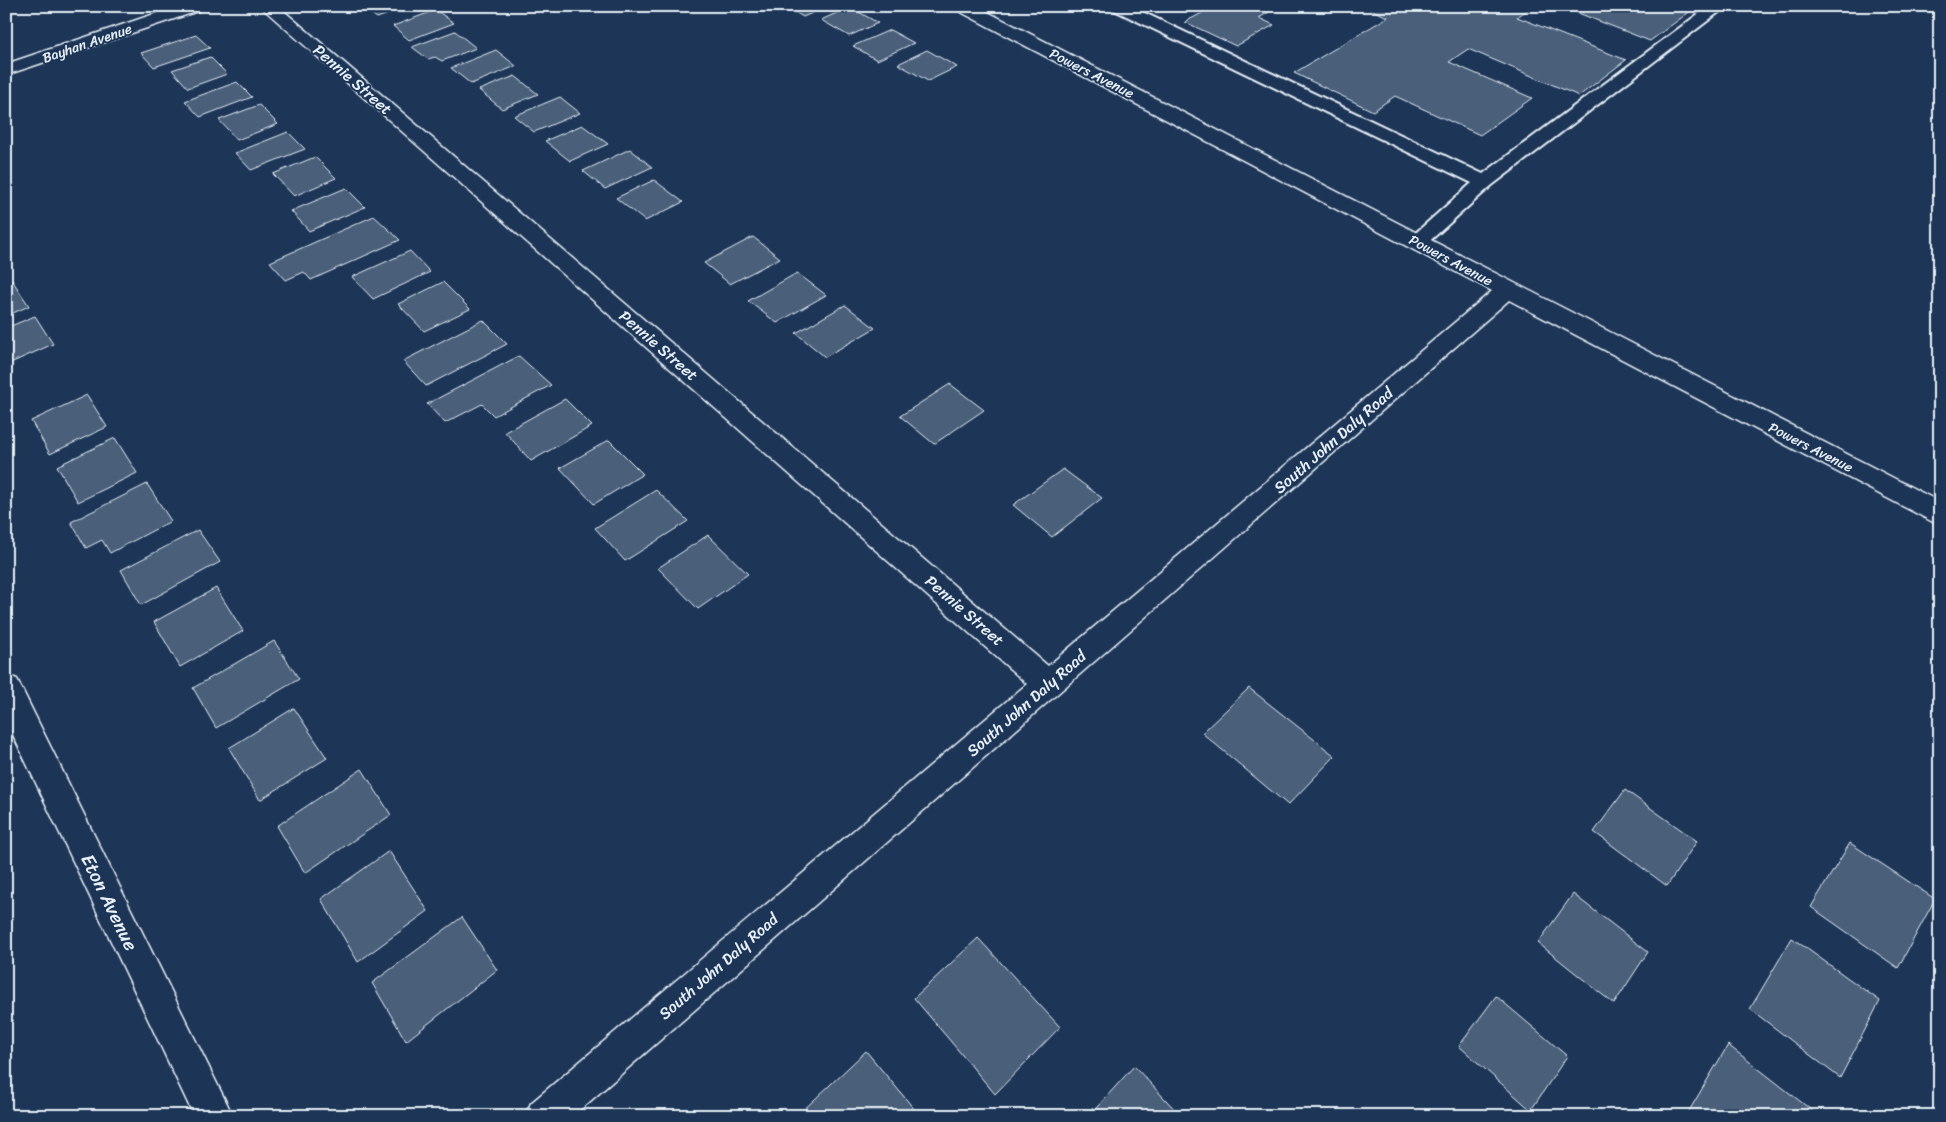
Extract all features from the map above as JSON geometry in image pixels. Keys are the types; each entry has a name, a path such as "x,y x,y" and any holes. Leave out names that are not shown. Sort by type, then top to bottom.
{"street":[{"name":"Bayhan Avenue","path":"6,70 195,6"},
{"name":"Pennie Street","path":"268,6 1048,684"},
{"name":"Powers Avenue","path":"963,6 1940,514"},
{"name":"South John Daly Road","path":"544,1116 1508,290"},
{"name":"Eton Avenue","path":"6,688 214,1116"}],"lane":[{"path":"1117,6 1484,182"},
{"path":"1417,242 1484,182 1719,6"}],"building":[{"path":"373,6 411,6 377,18 368,11 375,8"},
{"path":"785,6 828,6 803,17"},
{"path":"1215,6 1233,6 1240,9 1246,6 1279,6 1259,18 1274,25 1236,46 1185,22"},
{"path":"1363,6 1533,6 1517,17 1626,60 1579,96 1468,49 1449,62 1532,98 1480,135 1395,96 1373,111 1294,73 1388,17"},
{"path":"1560,6 1681,6 1692,10 1650,41"},
{"path":"850,7 878,23 849,36 821,20"},
{"path":"436,10 454,23 409,40 393,26"},
{"path":"890,30 914,43 877,60 853,46"},
{"path":"455,31 476,48 442,61 435,57 428,59 412,47"},
{"path":"196,35 210,48 154,67 141,53"},
{"path":"496,50 516,66 471,84 451,68"},
{"path":"927,50 957,67 928,81 898,64"},
{"path":"210,57 227,74 188,88 172,70"},
{"path":"515,76 538,94 502,109 479,90"},
{"path":"237,82 252,97 200,117 185,101"},
{"path":"560,97 580,113 534,132 514,116"},
{"path":"259,105 278,124 237,140 219,120"},
{"path":"582,125 608,144 570,161 545,141"},
{"path":"288,132 305,149 251,170 235,153"},
{"path":"630,149 652,167 605,189 583,171"},
{"path":"315,157 336,178 294,196 273,174"},
{"path":"654,180 683,202 645,221 616,198"},
{"path":"346,188 365,207 309,231 291,211"},
{"path":"374,216 400,240 311,280 304,272 286,280 270,262"},
{"path":"753,237 780,258 730,284 704,263"},
{"path":"410,251 430,272 373,299 352,277"},
{"path":"797,273 826,295 777,323 748,301"},
{"path":"12,280 29,306 6,316 6,282"},
{"path":"443,282 470,309 424,331 398,304"},
{"path":"845,305 875,328 825,357 796,333"},
{"path":"35,316 53,344 6,365 6,328"},
{"path":"483,320 507,344 426,386 403,361"},
{"path":"519,356 551,385 494,416 482,404 445,423 427,404"},
{"path":"950,384 984,410 934,444 900,416"},
{"path":"87,395 107,427 50,454 31,421"},
{"path":"565,399 592,426 531,461 505,432"},
{"path":"115,438 137,473 78,502 57,466"},
{"path":"609,440 643,474 594,504 560,468"},
{"path":"1063,469 1102,498 1052,537 1013,505"},
{"path":"147,484 171,521 110,553 102,540 86,548 71,522"},
{"path":"656,490 688,521 625,561 595,528"},
{"path":"198,530 220,562 141,605 121,570"},
{"path":"708,535 748,574 698,609 658,568"},
{"path":"216,588 243,631 180,667 154,622"},
{"path":"274,641 299,679 216,728 193,688"},
{"path":"1249,688 1335,756 1288,805 1202,733"},
{"path":"294,708 327,758 260,800 229,748"},
{"path":"362,769 391,815 305,873 277,826"},
{"path":"1625,790 1697,841 1667,886 1594,832"},
{"path":"1850,843 1935,899 1898,968 1811,907"},
{"path":"389,851 428,911 358,962 321,899"},
{"path":"1573,894 1648,952 1614,1004 1538,943"},
{"path":"462,917 497,970 406,1041 372,983"},
{"path":"978,938 1060,1027 995,1094 914,998"},
{"path":"1792,938 1880,1001 1840,1078 1750,1009"},
{"path":"1496,996 1567,1056 1531,1110 1459,1046"},
{"path":"1728,1045 1819,1116 1686,1116"},
{"path":"866,1051 920,1116 797,1116"},
{"path":"1134,1066 1181,1116 1089,1116"}]}
